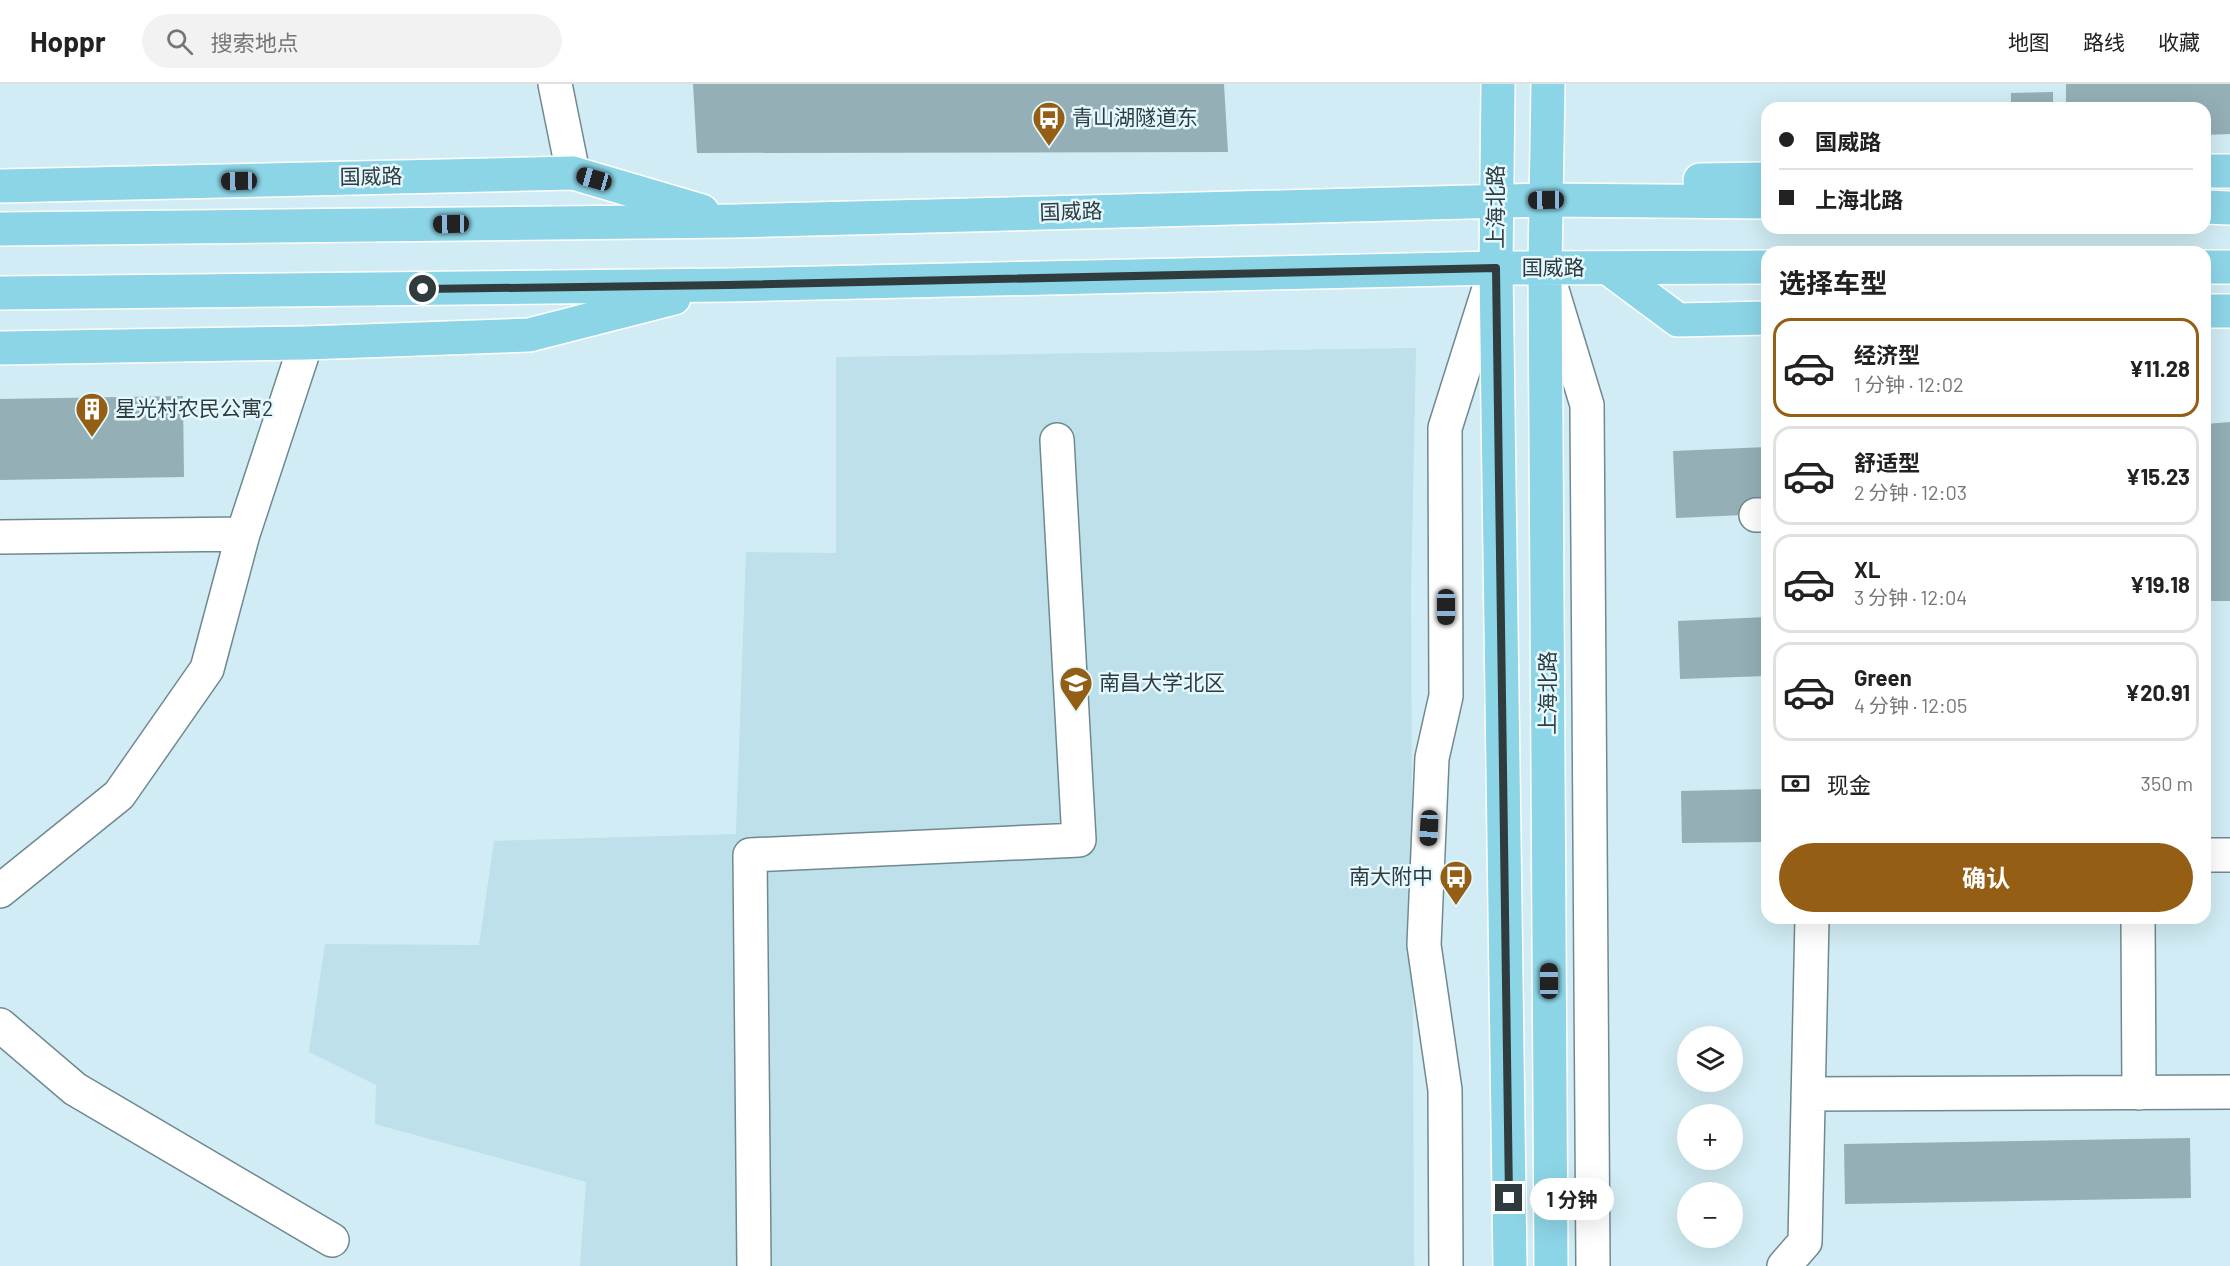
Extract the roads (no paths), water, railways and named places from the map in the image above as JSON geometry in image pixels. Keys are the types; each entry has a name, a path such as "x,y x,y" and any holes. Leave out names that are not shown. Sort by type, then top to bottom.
{"main road":[{"name":"上海北路","path":"1498,84 1496,268 1510,1266"},
{"name":"上海北路","path":"1548,84 1545,268 1551,1266"},
{"path":"2211,171 2230,171"},
{"name":"国威路","path":"0,186 573,173 736,221"},
{"path":"1610,201 1690,180 1761,179"},
{"name":"国威路","path":"0,229 736,221 1546,200 1761,202"},
{"path":"2211,207 2230,208"},
{"name":"国威路","path":"0,294 728,285 1496,268 1761,267"},
{"path":"2211,267 2230,267"},
{"path":"1608,268 1678,320 1761,318"},
{"name":"国威路","path":"0,348 306,344 529,335 728,285"},
{"path":"2211,311 2230,311"}],"street":[{"path":"555,84 573,173"},
{"path":"1446,1266 1445,1090 1424,945 1432,758 1446,696 1445,428 1496,268"},
{"path":"1545,268 1587,405 1593,1266"},
{"path":"0,891 118,795 207,669 243,534 306,344"},
{"path":"754,1266 750,855 1078,840 1057,440"},
{"path":"0,537 243,534"},
{"path":"2211,855 2230,855"},
{"path":"1784,1266 1805,1242 1812,924"},
{"path":"2138,924 2139,1092"},
{"path":"0,1025 75,1089 332,1240"},
{"path":"1808,1094 2230,1092"}],"place":[{"name":"青山湖隧道东","path":"1049,147"},
{"name":"星光村农民公寓2","path":"92,438"},
{"name":"南昌大学北区","path":"1076,712"},
{"name":"南大附中","path":"1456,906"}]}
